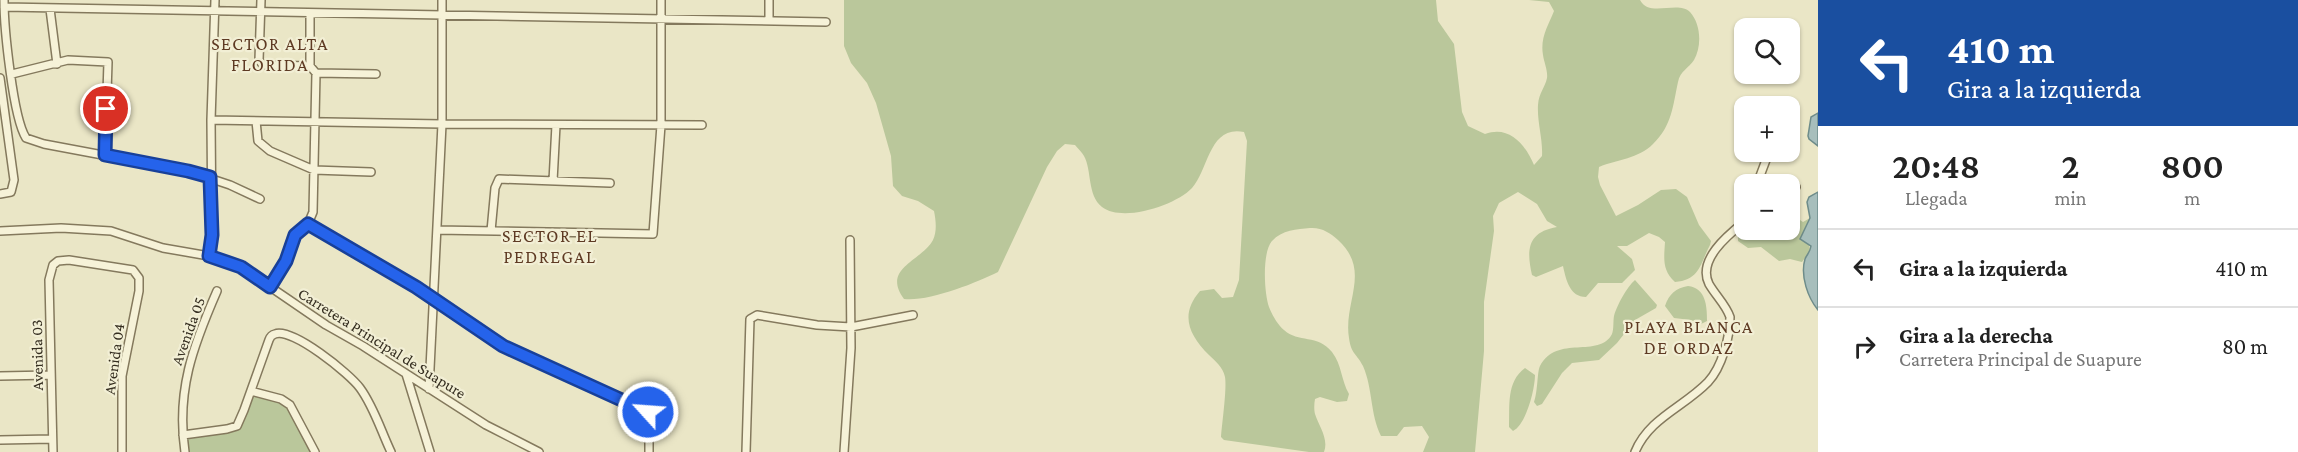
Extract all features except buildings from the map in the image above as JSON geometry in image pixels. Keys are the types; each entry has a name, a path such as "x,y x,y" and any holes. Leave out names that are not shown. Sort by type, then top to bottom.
{"street":[{"path":"110,0 110,10"},
{"path":"209,256 212,235 210,120 215,0"},
{"path":"261,0 261,64 310,66"},
{"path":"429,389 435,300 441,124 442,0"},
{"path":"437,231 653,234 662,125 661,0"},
{"path":"769,0 769,21"},
{"path":"260,199 210,177 188,171 44,144 26,138 19,121 4,3 50,9 826,22"},
{"path":"50,9 57,64"},
{"path":"270,287 286,261 295,235 308,224 313,213 316,73 310,66 310,14"},
{"path":"12,74 68,60 108,62 105,155"},
{"path":"316,73 376,74"},
{"path":"0,78 14,180 11,192 0,194"},
{"path":"210,120 702,125"},
{"path":"256,121 256,136 263,147 314,170 371,172"},
{"path":"553,181 556,125"},
{"path":"491,231 495,188 499,179 610,183"},
{"path":"308,224 435,300 484,335 517,354 646,410 649,414 649,452"},
{"name":"Carretera Principal de Suapure","path":"0,231 61,228 111,231 163,248 209,256 241,267 429,389 497,431 535,451"},
{"path":"1635,452 1646,432 1709,381 1719,364 1730,317 1710,285 1707,278 1707,265 1734,232"},
{"path":"844,452 849,400 850,240"},
{"name":"Avenida 04","path":"58,261 80,261 135,272 140,281 121,385 122,452"},
{"name":"Avenida 03","path":"52,452 49,280 52,268 58,261"},
{"name":"Avenida 05","path":"185,452 183,399 187,370 196,339 217,291"},
{"path":"747,452 747,351 750,319 757,315 817,325 851,327 913,315"},
{"path":"183,435 237,426 271,336 278,333 293,337 330,360 352,378 369,403 391,452"},
{"path":"406,374 429,452"},
{"path":"0,376 51,375"},
{"path":"251,391 281,399 290,405 315,452"},
{"path":"0,440 52,439"}],"green space":[{"path":"844,0 1436,0 1438,21 1454,44 1462,112 1468,126 1485,134 1502,132 1509,134 1526,150 1534,165 1542,156 1538,105 1547,75 1543,43 1554,11 1549,2 1529,0 1640,0 1650,8 1685,9 1694,17 1698,29 1698,48 1694,60 1679,78 1668,123 1647,149 1599,167 1598,177 1616,216 1661,190 1676,189 1687,197 1699,225 1711,241 1710,245 1698,270 1690,278 1675,282 1666,269 1665,242 1659,237 1649,233 1627,246 1617,246 1632,259 1635,270 1622,283 1598,283 1586,297 1572,291 1563,266 1536,277 1532,275 1529,257 1531,243 1540,233 1557,227 1547,221 1537,204 1518,192 1499,203 1493,216 1494,231 1484,302 1484,351 1475,452 1423,452 1429,437 1422,426 1404,427 1397,436 1381,436 1377,428 1366,375 1349,338 1348,325 1355,275 1348,252 1335,237 1322,230 1310,228 1285,232 1272,241 1265,263 1265,283 1269,307 1277,323 1290,334 1321,343 1332,352 1338,362 1349,394 1347,401 1337,402 1320,397 1315,399 1315,414 1325,442 1324,452 1224,440 1221,437 1224,373 1196,339 1189,324 1189,316 1190,308 1200,291 1214,289 1222,298 1233,297 1239,280 1247,141 1244,132 1232,132 1224,135 1217,142 1198,180 1184,194 1162,206 1135,213 1111,211 1102,207 1094,196 1083,155 1075,145 1065,144 1057,151 1047,167 998,272 938,295 904,299 898,288 897,280 900,272 933,240 936,226 934,211 918,201 902,196 893,186 891,156 876,103 867,83 851,63 844,46"},
{"path":"1810,218 1800,239 1800,220 1803,222"},
{"path":"1800,239 1809,244 1810,251 1802,262 1790,259 1779,261 1761,247 1748,248 1738,241"},
{"path":"1635,280 1657,305 1656,308 1635,320 1617,343 1599,360 1572,363 1562,373 1542,404 1537,406 1534,402 1538,373 1547,356 1567,348 1588,347 1606,341 1612,334 1617,307"},
{"path":"1688,286 1699,290 1704,299 1707,321 1701,324 1674,318 1665,306 1674,292"},
{"path":"1525,368 1535,375 1533,389 1526,414 1513,431 1509,427 1510,395 1515,380"},
{"path":"251,391 287,402 315,452 185,452 183,435 232,428"}],"water":[{"path":"1818,113 1818,146 1808,136 1811,117"},
{"path":"1818,192 1818,310 1808,293 1804,279 1805,259 1811,246 1800,239 1810,218 1807,202 1809,197"}],"district":[{"name":"SECTOR ALTA FLORIDA","path":"270,54"},
{"name":"SECTOR EL PEDREGAL","path":"550,246"},
{"name":"PLAYA BLANCA DE ORDAZ","path":"1689,337"}],"route":[{"path":"106,109 105,155 210,177 212,245 209,256 241,267 270,287 286,261 296,232 308,224 416,287 484,335 517,354 648,412"}]}
